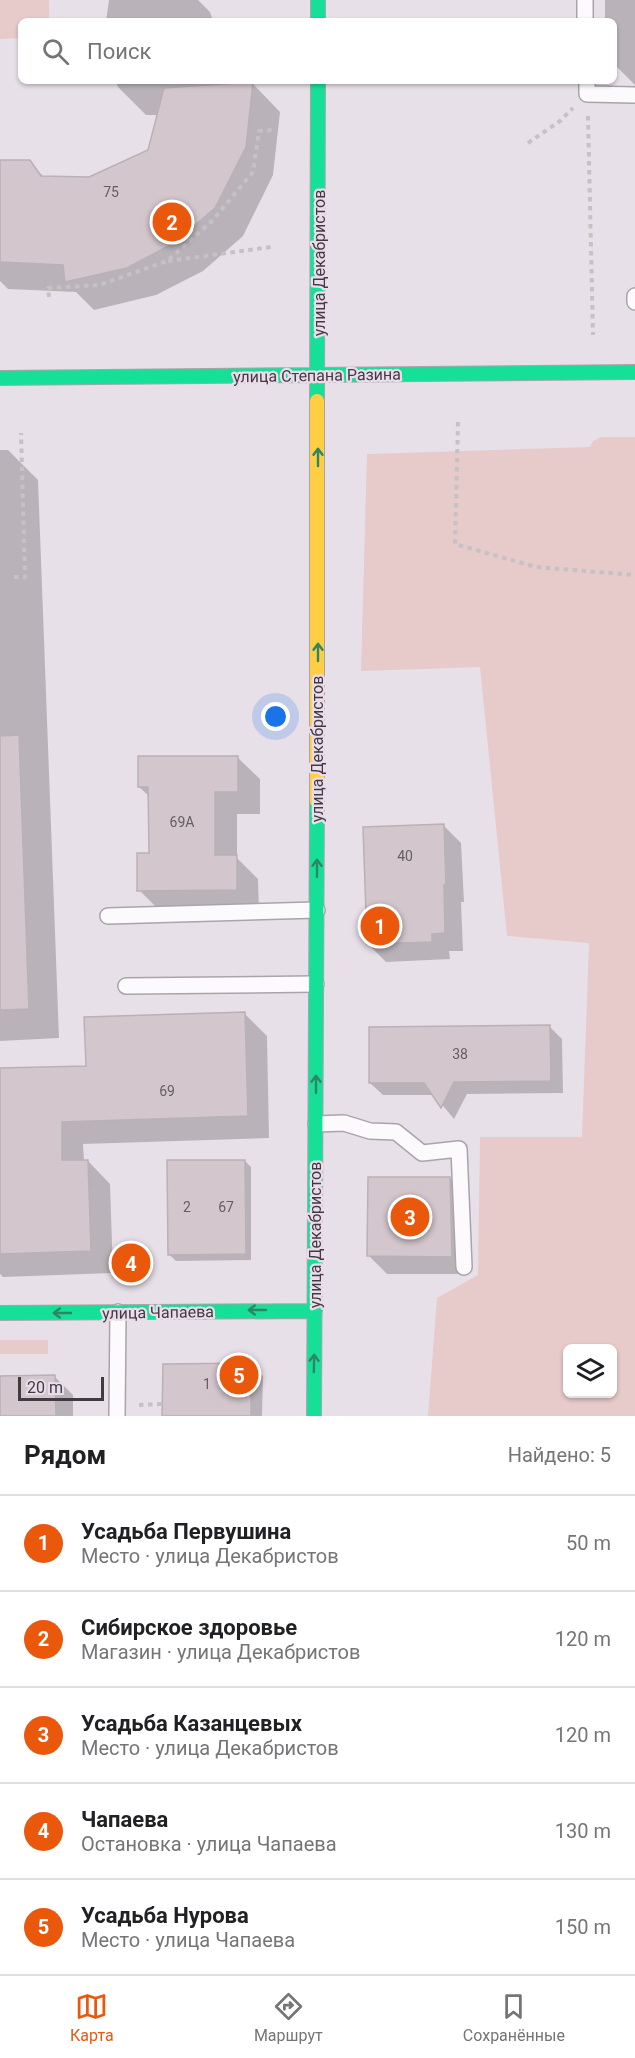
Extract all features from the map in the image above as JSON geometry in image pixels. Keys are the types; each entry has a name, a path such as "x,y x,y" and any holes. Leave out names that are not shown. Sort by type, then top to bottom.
{"street":[{"path":"318,0 318,18"},
{"name":"улица Декабристов","path":"314,1416 319,375 318,84"},
{"name":"улица Степана Разина","path":"0,378 635,372"},
{"name":"улица Чапаева","path":"0,1313 315,1311"}],"lane":[{"path":"585,0 585,18"},
{"path":"587,84 587,94 635,95"},
{"path":"635,296 635,302"},
{"path":"108,916 317,910"},
{"path":"126,986 316,984"},
{"path":"316,1124 344,1123 370,1131 396,1132 422,1153 459,1149 464,1267"},
{"path":"117,1416 118,1312"}],"path":[{"path":"528,143 560,121"},
{"path":"588,121 593,335"},
{"path":"166,261 212,221 254,172 259,130 273,130"},
{"path":"49,297 48,288 99,285 166,261 271,247"},
{"path":"458,422 456,544 536,567 635,575"},
{"path":"14,577 25,577 21,433"}],"shaded area":[{"path":"0,0 49,0 49,18 18,18 18,38 0,39"},
{"path":"601,437 635,437 635,1416 428,1416 437,1298 478,1275 480,1137 582,1137 589,943 507,936 480,667 361,671 367,454 590,447 593,441"},
{"path":"0,1340 48,1340 48,1354 0,1354"}],"building":[{"path":"253,84 246,147 215,208 174,243 127,268 65,282 63,265 0,262 0,160 30,160 41,176 89,177 148,150 164,88"},
{"path":"19,735 29,1009 0,1010 0,736"},
{"path":"138,756 238,756 238,792 215,792 215,855 237,855 237,890 137,891 137,853 149,853 148,787 138,787"},
{"path":"444,824 445,933 432,934 432,942 367,944 363,827"},
{"path":"245,1012 248,1116 62,1122 62,1160 88,1160 91,1251 0,1254 0,1068 86,1066 84,1017"},
{"path":"550,1025 551,1081 454,1082 441,1108 424,1083 369,1083 369,1027"},
{"path":"167,1160 245,1160 246,1254 168,1255"},
{"path":"368,1177 450,1177 452,1257 367,1256"},
{"path":"251,1363 251,1416 162,1416 163,1364"},
{"path":"55,1375 56,1416 0,1416 0,1376"}],"traffic: fast":[{"path":"318,0 318,18"},
{"path":"317,401 318,84"},
{"path":"0,378 635,372"},
{"path":"314,1416 317,801"},
{"path":"0,1313 315,1311"}],"traffic: slow":[{"path":"317,401 317,801"}],"place":[{"name":"Сибирское здоровье","path":"172,222"},
{"name":"Усадьба Первушина","path":"380,926"},
{"name":"Усадьба Казанцевых","path":"410,1217"},
{"name":"Чапаева","path":"131,1263"},
{"name":"Усадьба Нурова","path":"239,1375"}]}
